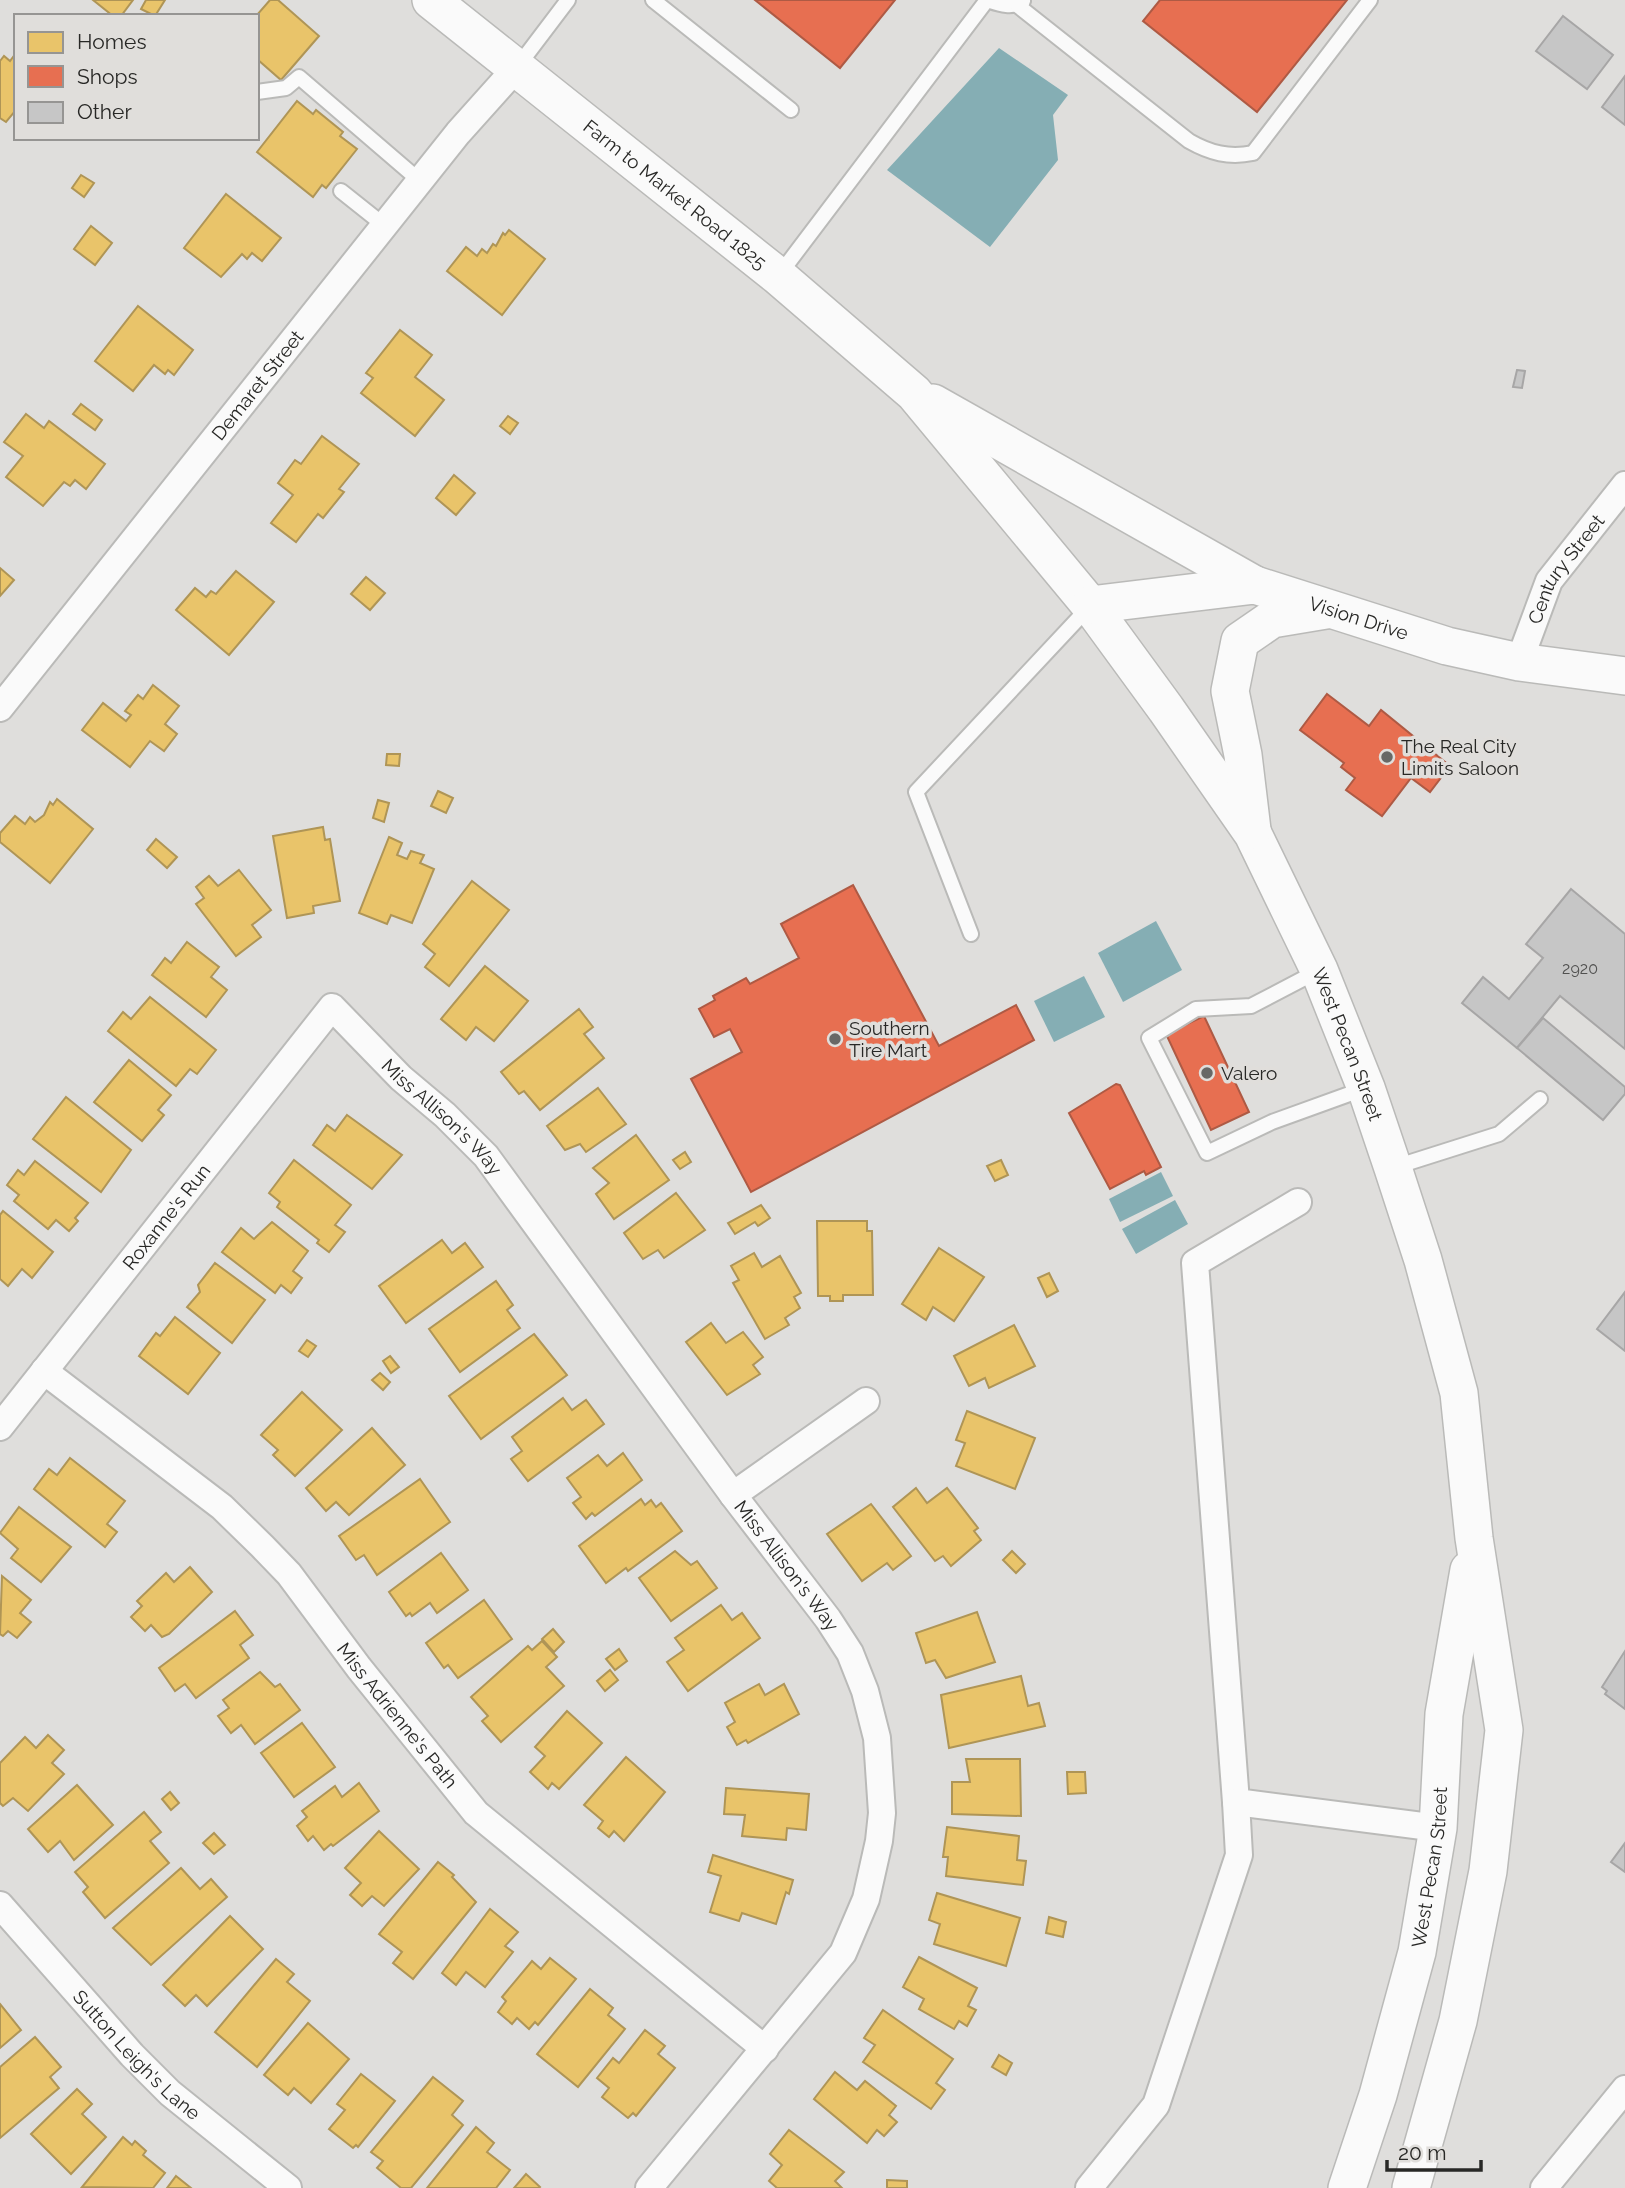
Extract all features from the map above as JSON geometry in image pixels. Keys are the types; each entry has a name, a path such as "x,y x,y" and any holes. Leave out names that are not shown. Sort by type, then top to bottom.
{"main road":[{"name":"Farm to Market Road 1825","path":"431,0 518,66 778,276 914,393"},
{"path":"914,393 1255,585"},
{"name":"West Pecan Street","path":"914,393 1090,605 1253,834 1319,970 1366,1088 1423,1260 1459,1393 1474,1538 1504,1730 1488,1871 1461,2007 1411,2188"},
{"name":"Vision Drive","path":"1090,605 1255,585 1447,646 1520,662 1625,676"},
{"path":"1253,834 1243,755 1230,691 1240,641 1272,619 1330,610"},
{"name":"West Pecan Street","path":"1347,2188 1378,2095 1417,1952 1438,1828 1444,1714 1474,1538"}],"street":[{"name":"Demaret Street","path":"0,708 420,181 518,66"},
{"name":"Century Street","path":"1520,662 1549,581 1625,485"},
{"name":"Roxanne's Run","path":"0,1427 332,1007"},
{"name":"Miss Allison's Way","path":"332,1007 401,1078 445,1115 486,1156 850,1653 865,1691 877,1738 880,1773 879,1841 866,1899 842,1953 649,2188"},
{"path":"1089,2188 1156,2105 1240,1855 1195,1263 1298,1202"},
{"name":"Miss Adrienne's Path","path":"44,1371 222,1507 262,1546 289,1574 359,1668 476,1813 765,2049"},
{"path":"733,1495 866,1401"},
{"path":"1236,1802 1438,1828"},
{"name":"Sutton Leigh's Lane","path":"0,1905 132,2055 170,2093 288,2188"},
{"path":"1544,2188 1625,2089"}],"lane":[{"path":"518,66 568,0"},
{"path":"653,0 791,110"},
{"path":"778,276 987,0 1002,5 1021,3 1189,141 1205,150 1237,156 1253,153 1370,0"},
{"path":"259,92 286,88 299,77 420,181"},
{"path":"341,191 384,226"},
{"path":"971,934 916,792 1090,605"},
{"path":"1319,970 1251,1006 1196,1009 1149,1038 1207,1153 1272,1122 1366,1088"},
{"path":"1393,1168 1499,1134 1540,1099"}],"water":[{"path":"999,48 1068,95 1053,115 1058,160 990,247 887,170"},
{"path":"1156,921 1182,970 1123,1002 1098,953"},
{"path":"1084,976 1105,1017 1054,1042 1034,1001"},
{"path":"1161,1172 1173,1196 1120,1222 1109,1199"},
{"path":"1175,1200 1188,1224 1136,1254 1122,1229"}],"building: Homes":[{"path":"93,0 133,0 122,14 110,14"},
{"path":"146,0 165,0 156,14 141,9"},
{"path":"270,0 278,0 319,36 281,80 259,61 258,14"},
{"path":"4,56 10,61 14,56 14,112 6,122 0,118 0,61"},
{"path":"297,101 313,114 316,110 343,132 340,136 357,149 326,188 322,185 313,197 257,152"},
{"path":"81,175 94,183 84,197 72,188"},
{"path":"226,194 281,238 262,261 252,253 247,259 242,254 221,277 184,248"},
{"path":"91,226 112,243 95,265 74,249"},
{"path":"509,230 545,259 502,315 447,271 466,247 477,256 482,249 487,253 493,244 496,246 503,233 505,235"},
{"path":"138,306 193,350 174,375 168,370 165,374 154,365 133,391 95,361"},
{"path":"400,330 432,355 415,377 444,400 415,436 361,393 373,378 366,373"},
{"path":"81,404 102,420 95,430 73,414"},
{"path":"26,414 44,428 49,421 105,464 86,489 75,480 70,486 64,482 43,506 6,477 23,456 4,442"},
{"path":"508,416 518,423 510,434 500,426"},
{"path":"322,436 359,464 339,489 344,492 323,518 318,514 296,542 271,523 293,495 278,483 295,460 301,464"},
{"path":"454,475 475,493 456,515 436,498"},
{"path":"0,568 14,580 0,596"},
{"path":"236,571 274,602 229,655 176,610 195,588 206,597 211,591 216,594"},
{"path":"366,577 385,593 370,610 351,594"},
{"path":"153,685 179,706 165,724 177,734 164,751 150,741 130,767 82,730 103,703 126,721 131,715 125,711 138,695 143,699"},
{"path":"387,754 400,754 399,766 386,765"},
{"path":"438,791 453,798 446,813 431,806"},
{"path":"57,799 93,829 50,883 0,842 0,833 15,816 25,824 30,817 35,822 44,815 50,802 53,805"},
{"path":"378,800 389,803 384,822 373,818"},
{"path":"323,827 325,840 330,839 340,901 313,906 314,913 287,918 273,836"},
{"path":"389,837 402,843 397,855 407,859 411,851 424,855 420,863 434,869 412,923 391,915 387,924 359,913"},
{"path":"156,839 177,857 167,868 147,850"},
{"path":"239,870 271,910 252,925 261,937 236,956 196,904 204,898 196,887 209,876 218,886"},
{"path":"472,881 509,910 449,986 425,967 435,954 423,944"},
{"path":"187,942 219,967 211,977 227,990 206,1017 152,975 165,958 171,963"},
{"path":"485,966 528,1001 494,1041 476,1027 466,1040 441,1019"},
{"path":"150,997 216,1050 197,1074 190,1069 176,1086 108,1031 123,1012 131,1019"},
{"path":"579,1009 593,1027 584,1034 604,1058 540,1110 524,1091 519,1094 501,1072"},
{"path":"129,1060 171,1095 158,1110 164,1115 142,1141 94,1102"},
{"path":"598,1088 626,1124 586,1152 580,1144 565,1150 547,1126"},
{"path":"66,1097 131,1150 101,1192 33,1139"},
{"path":"347,1115 402,1155 372,1189 313,1145 327,1125 335,1131"},
{"path":"636,1135 669,1180 614,1219 596,1194 609,1183 593,1168"},
{"path":"685,1152 691,1162 680,1169 673,1160"},
{"path":"294,1160 351,1205 335,1225 345,1232 329,1252 317,1243 319,1240 277,1207 280,1202 269,1193"},
{"path":"1001,1160 1008,1175 995,1181 987,1166"},
{"path":"35,1161 88,1203 75,1218 78,1221 69,1231 56,1220 48,1229 14,1201 19,1195 7,1185 18,1170 24,1175"},
{"path":"676,1193 705,1230 664,1258 658,1250 643,1259 624,1233"},
{"path":"761,1205 770,1218 758,1226 755,1222 735,1234 728,1223"},
{"path":"3,1211 53,1252 32,1278 22,1269 8,1286 0,1279 0,1215"},
{"path":"817,1221 867,1221 867,1231 872,1231 873,1295 843,1295 843,1301 830,1301 830,1296 818,1296"},
{"path":"272,1222 308,1251 293,1271 302,1278 291,1293 281,1285 275,1293 222,1252 241,1228 254,1239"},
{"path":"442,1240 452,1253 465,1243 483,1267 406,1323 379,1286"},
{"path":"939,1248 984,1277 954,1321 933,1307 926,1320 902,1304"},
{"path":"754,1253 762,1267 780,1256 801,1293 794,1297 800,1308 785,1318 789,1325 765,1339 733,1283 739,1280 731,1266"},
{"path":"215,1263 265,1300 232,1343 187,1307 200,1292 198,1285"},
{"path":"1049,1273 1058,1291 1047,1297 1038,1278"},
{"path":"496,1281 513,1305 507,1310 520,1328 460,1372 429,1329"},
{"path":"175,1317 220,1353 188,1394 139,1356 156,1333 160,1336"},
{"path":"711,1323 726,1343 743,1332 763,1357 753,1365 760,1374 727,1395 686,1342"},
{"path":"1014,1325 1035,1366 989,1388 985,1378 969,1386 954,1356"},
{"path":"534,1334 567,1375 481,1439 449,1396"},
{"path":"307,1340 316,1346 308,1357 299,1351"},
{"path":"390,1356 399,1367 391,1373 383,1361"},
{"path":"380,1373 390,1382 383,1390 372,1380"},
{"path":"302,1392 342,1430 295,1476 273,1455 278,1450 261,1435"},
{"path":"563,1398 572,1410 586,1400 604,1424 528,1481 511,1459 522,1451 512,1437"},
{"path":"967,1411 1035,1438 1015,1489 956,1466 965,1443 956,1440"},
{"path":"372,1428 405,1465 349,1515 336,1502 326,1511 306,1488"},
{"path":"623,1453 642,1480 595,1516 592,1513 586,1519 573,1503 581,1497 567,1478 598,1455 607,1466"},
{"path":"70,1458 125,1501 107,1524 117,1532 105,1547 34,1489 49,1469 57,1475"},
{"path":"420,1479 450,1522 377,1575 364,1555 356,1560 339,1536"},
{"path":"916,1488 927,1503 947,1488 978,1528 974,1531 981,1540 951,1566 943,1556 935,1561 893,1507"},
{"path":"641,1499 645,1505 651,1500 656,1507 661,1503 682,1531 628,1571 626,1568 606,1583 579,1546"},
{"path":"871,1504 911,1556 893,1570 887,1563 862,1581 827,1534"},
{"path":"19,1507 71,1547 41,1582 11,1558 18,1549 0,1533"},
{"path":"675,1551 691,1565 697,1561 717,1588 671,1621 639,1578"},
{"path":"1012,1551 1025,1564 1016,1573 1003,1560"},
{"path":"441,1553 468,1590 437,1613 430,1603 412,1616 410,1613 406,1616 389,1592"},
{"path":"190,1567 212,1592 169,1634 162,1637 151,1625 145,1631 131,1617 142,1606 137,1601 166,1573 174,1582"},
{"path":"2,1576 31,1600 20,1613 31,1622 17,1638 8,1631 3,1636 0,1634"},
{"path":"484,1600 512,1639 458,1678 448,1665 444,1668 426,1643"},
{"path":"721,1605 732,1620 742,1613 760,1638 688,1691 667,1662 684,1650 675,1638"},
{"path":"235,1611 253,1635 240,1645 249,1658 196,1698 185,1684 175,1691 159,1668"},
{"path":"977,1612 995,1662 946,1678 935,1660 926,1663 916,1633"},
{"path":"553,1629 564,1642 554,1652 542,1639"},
{"path":"542,1641 557,1657 546,1667 564,1686 501,1742 482,1721 488,1716 471,1697 528,1646 532,1650"},
{"path":"619,1649 627,1661 615,1670 606,1659"},
{"path":"610,1670 618,1680 605,1691 597,1681"},
{"path":"260,1672 275,1687 280,1684 300,1710 255,1744 241,1725 231,1733 218,1716 229,1708 223,1700"},
{"path":"1021,1676 1028,1706 1039,1703 1045,1726 949,1748 941,1695"},
{"path":"759,1684 765,1695 784,1684 799,1714 748,1743 746,1740 737,1745 727,1727 735,1722 725,1703"},
{"path":"567,1711 602,1743 559,1789 552,1783 548,1789 530,1772 545,1756 535,1747"},
{"path":"302,1723 335,1767 294,1797 261,1753"},
{"path":"48,1735 64,1750 52,1763 64,1774 28,1811 13,1798 3,1806 0,1803 0,1763 25,1737 36,1748"},
{"path":"626,1757 665,1792 624,1841 614,1831 609,1837 598,1828 603,1821 584,1805"},
{"path":"966,1759 1020,1759 1021,1816 952,1814 952,1782 970,1782"},
{"path":"1067,1772 1085,1772 1086,1793 1068,1794"},
{"path":"359,1783 379,1811 324,1850 313,1836 308,1841 297,1826 307,1817 302,1811 335,1786 342,1797"},
{"path":"77,1785 113,1825 74,1860 60,1841 48,1852 28,1829"},
{"path":"726,1788 809,1794 806,1830 787,1828 786,1840 742,1836 745,1815 724,1814"},
{"path":"170,1792 179,1803 171,1810 162,1799"},
{"path":"144,1812 161,1832 150,1841 169,1863 105,1918 83,1892 88,1887 75,1872"},
{"path":"947,1827 1019,1836 1017,1860 1026,1861 1023,1885 946,1876 948,1857 943,1857"},
{"path":"379,1831 419,1869 384,1906 372,1896 362,1906 350,1895 361,1883 345,1868"},
{"path":"214,1833 225,1845 214,1854 203,1843"},
{"path":"713,1855 793,1880 789,1894 786,1892 776,1924 742,1913 739,1921 710,1912 721,1876 708,1872"},
{"path":"438,1862 454,1875 452,1877 476,1902 413,1979 393,1963 402,1952 379,1934"},
{"path":"181,1868 200,1889 211,1879 227,1897 151,1965 113,1928"},
{"path":"937,1893 1020,1918 1006,1966 934,1944 940,1924 929,1920"},
{"path":"490,1909 518,1932 505,1946 513,1952 485,1987 466,1972 456,1985 442,1973"},
{"path":"230,1916 263,1949 207,2006 196,1995 185,2006 163,1985"},
{"path":"1049,1917 1066,1922 1063,1937 1046,1933"},
{"path":"919,1957 977,1988 968,2006 976,2010 967,2026 959,2021 954,2029 919,2009 924,1999 903,1987"},
{"path":"550,1958 576,1979 538,2025 535,2022 529,2029 517,2018 512,2024 498,2012 506,2001 502,1997 532,1961 541,1969"},
{"path":"276,1959 294,1974 287,1982 310,2001 257,2067 215,2032"},
{"path":"590,1989 613,2008 608,2015 625,2029 578,2087 537,2054"},
{"path":"0,2004 21,2030 0,2048"},
{"path":"883,2010 953,2059 936,2083 945,2090 931,2109 863,2062 875,2045 864,2038"},
{"path":"308,2023 349,2059 311,2103 294,2088 288,2095 264,2075"},
{"path":"645,2030 665,2046 658,2054 675,2068 636,2116 633,2113 628,2118 602,2097 609,2088 597,2078 613,2058 619,2063"},
{"path":"35,2037 61,2067 50,2077 59,2088 0,2138 0,2067"},
{"path":"999,2055 1012,2063 1006,2075 992,2067"},
{"path":"835,2072 857,2090 865,2081 896,2106 889,2115 897,2122 884,2136 877,2130 867,2143 814,2099"},
{"path":"361,2074 395,2101 358,2147 356,2145 353,2148 329,2129 345,2110 337,2104"},
{"path":"433,2077 463,2101 452,2115 463,2125 411,2188 401,2188 377,2168 383,2161 371,2152"},
{"path":"77,2089 92,2104 82,2114 106,2137 71,2174 31,2134"},
{"path":"476,2127 494,2143 487,2152 510,2170 496,2188 427,2188"},
{"path":"789,2130 844,2172 835,2181 842,2188 777,2188 769,2181 782,2165 770,2154"},
{"path":"123,2137 132,2145 135,2141 146,2151 143,2155 165,2173 153,2188 82,2187"},
{"path":"526,2174 540,2187 539,2188 514,2188"},
{"path":"176,2176 191,2188 167,2188"},
{"path":"887,2180 907,2181 907,2188 887,2188"}],"building: Shops":[{"path":"755,0 895,0 840,68"},
{"path":"1160,0 1347,0 1257,112 1143,21"},
{"name":"The Real City Limits Saloon","path":"1327,694 1369,726 1381,710 1450,766 1430,792 1411,778 1382,816 1346,790 1355,778 1341,767 1344,763 1300,730"},
{"name":"Southern Tire Mart","path":"853,885 939,1046 1016,1005 1034,1040 751,1192 691,1079 742,1052 730,1029 714,1037 699,1009 715,1000 713,996 746,978 750,984 799,958 781,924"},
{"name":"Valero","path":"1204,1016 1249,1112 1211,1130 1166,1034"},
{"path":"1116,1084 1120,1085 1161,1167 1146,1175 1144,1171 1110,1189 1069,1113"}],"building: Other":[{"path":"1563,16 1613,55 1587,89 1536,51"},
{"path":"1625,76 1625,125 1602,107"},
{"path":"1517,370 1525,371 1522,388 1513,387"},
{"path":"1571,889 1625,934 1625,1049 1560,996 1517,1048 1462,1003 1483,977 1509,999 1543,958 1526,944"},
{"path":"1543,1018 1625,1087 1625,1094 1603,1120 1517,1048"},
{"path":"1625,1292 1625,1351 1597,1329"},
{"path":"1625,1651 1625,1709 1605,1694 1607,1691 1602,1687"},
{"path":"1625,1843 1625,1872 1611,1862"}],"place":[{"name":"The Real City Limits Saloon","path":"1387,757"},
{"name":"Southern Tire Mart","path":"835,1039"},
{"name":"Valero","path":"1207,1073"}]}
